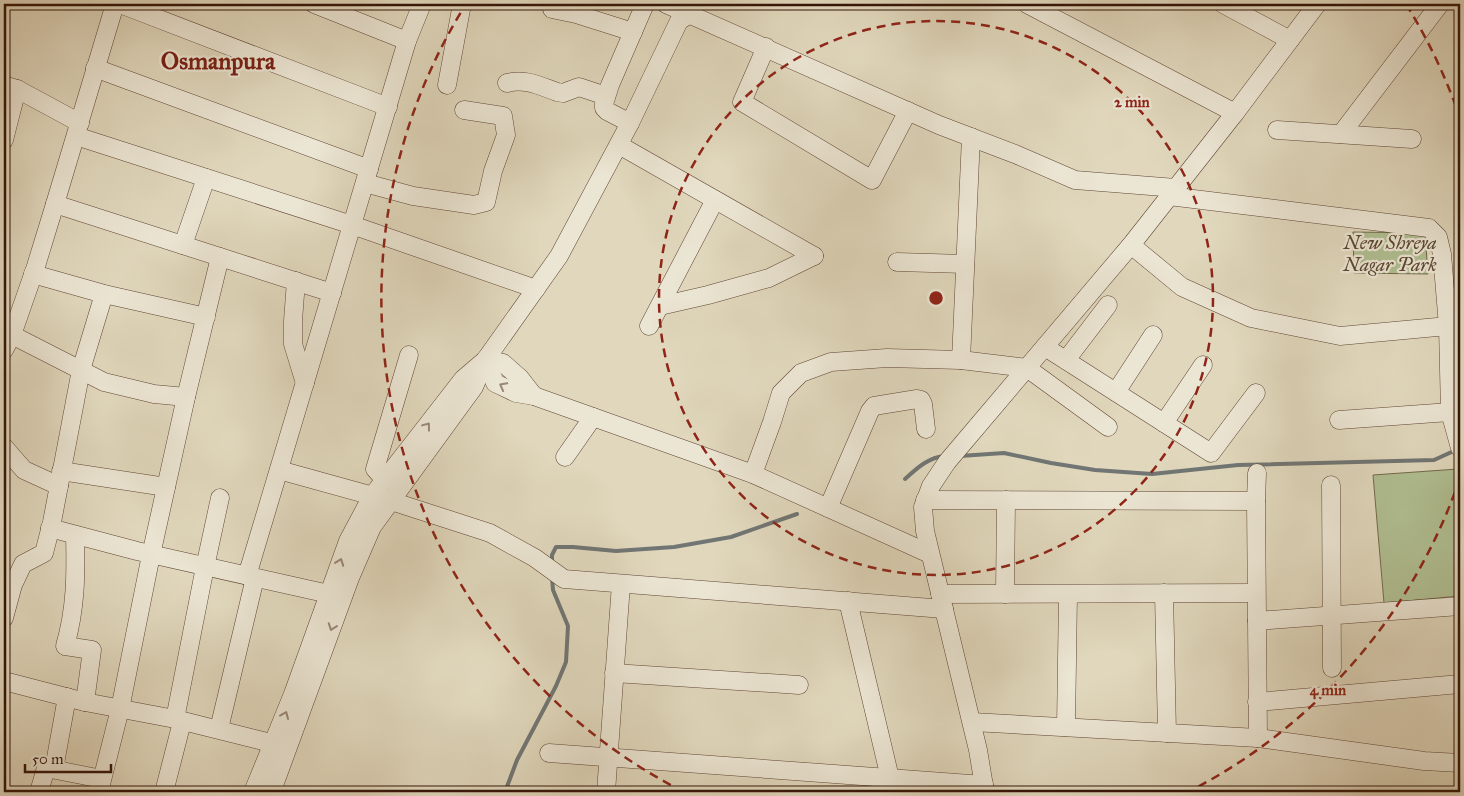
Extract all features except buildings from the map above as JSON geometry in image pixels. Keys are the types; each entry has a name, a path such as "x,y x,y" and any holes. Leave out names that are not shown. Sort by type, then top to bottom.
{"street":[{"path":"115,4 56,204 8,343 81,370 104,382 154,394 186,397"},
{"path":"120,4 388,107"},
{"path":"314,4 408,41"},
{"path":"219,729 251,577 279,470 408,41 422,4"},
{"path":"447,85 462,4"},
{"path":"630,123 604,108 606,96 645,4"},
{"path":"1027,4 1235,113"},
{"path":"1223,4 1290,40"},
{"path":"549,753 890,778 985,789 972,722 924,530 923,507 925,500 931,486 958,448 1131,245 1235,113 1317,4"},
{"path":"1341,134 1440,4"},
{"path":"552,8 633,32"},
{"path":"253,792 281,745 372,527 474,387 486,359 559,256 619,146 681,9 908,111 1075,180 1429,228 1438,237 1442,254 1448,326 1450,412 1459,445"},
{"path":"766,48 742,102 872,180 908,111"},
{"path":"95,68 414,196 474,205 486,202 493,171 506,135 503,116 464,110"},
{"path":"506,83 527,81 557,92 578,87 606,96"},
{"path":"4,140 10,87 78,129 206,178 352,225 536,290"},
{"path":"1277,130 1412,139"},
{"path":"961,360 971,137"},
{"path":"619,146 814,256 769,278 660,306"},
{"path":"183,245 206,178"},
{"path":"649,326 715,200"},
{"path":"56,204 332,293"},
{"path":"1131,245 1182,287 1251,318 1340,336 1448,326"},
{"path":"39,792 46,768 54,769 103,788 166,487 220,257"},
{"path":"897,262 965,264"},
{"path":"33,274 104,294 206,317"},
{"path":"296,281 293,344 305,384"},
{"path":"4,618 13,585 23,564 44,553 81,370 104,294"},
{"path":"1066,360 1108,305"},
{"path":"1116,392 1153,335"},
{"path":"1045,347 1211,453 1256,393"},
{"path":"385,480 375,469 409,355"},
{"path":"753,474 781,393 801,374 830,362 887,358 961,360 1027,368 1108,427"},
{"path":"486,359 503,363 520,378 534,396 753,474 930,554"},
{"path":"273,792 281,745 293,694 348,541 372,496 463,379 486,359"},
{"path":"1164,423 1203,365"},
{"path":"828,508 870,411 874,406 921,400 926,429"},
{"path":"1338,420 1450,412"},
{"path":"565,457 593,417"},
{"path":"4,447 24,470 60,479 166,487"},
{"path":"279,470 391,501 490,533 535,558 564,579 848,602 942,601 1005,594 1256,593"},
{"path":"1257,473 1256,621 1258,738"},
{"path":"1332,485 1332,668"},
{"path":"164,792 205,567 220,498"},
{"path":"925,500 1256,501"},
{"path":"1005,594 1006,500"},
{"path":"50,528 152,555 329,594"},
{"path":"75,535 76,582 71,625 66,646 92,650 85,702"},
{"path":"606,792 621,584"},
{"path":"1164,593 1167,733"},
{"path":"1066,728 1068,594"},
{"path":"848,602 890,778"},
{"path":"1256,621 1460,606"},
{"path":"614,673 799,686"},
{"path":"4,681 85,702 219,729 281,745"},
{"path":"1257,702 1460,684"},
{"path":"54,769 67,697"},
{"path":"972,722 1258,738 1424,761 1460,763"}],"green space":[{"name":"New Shreya Nagar Park","path":"1353,232 1425,233 1428,274 1354,273"},
{"path":"1458,469 1460,596 1384,603 1373,475"}],"waterway":[{"path":"960,456 1004,453 1095,470 1152,474 1238,465 1434,460 1456,450"},
{"path":"905,479 928,461 945,456"},
{"path":"552,562 552,555 556,547 616,551 674,547 731,537 797,514"},
{"path":"505,792 517,760 556,686 566,662 568,626 553,590 552,577"}],"district":[{"name":"Osmanpura","path":"218,61"}]}
